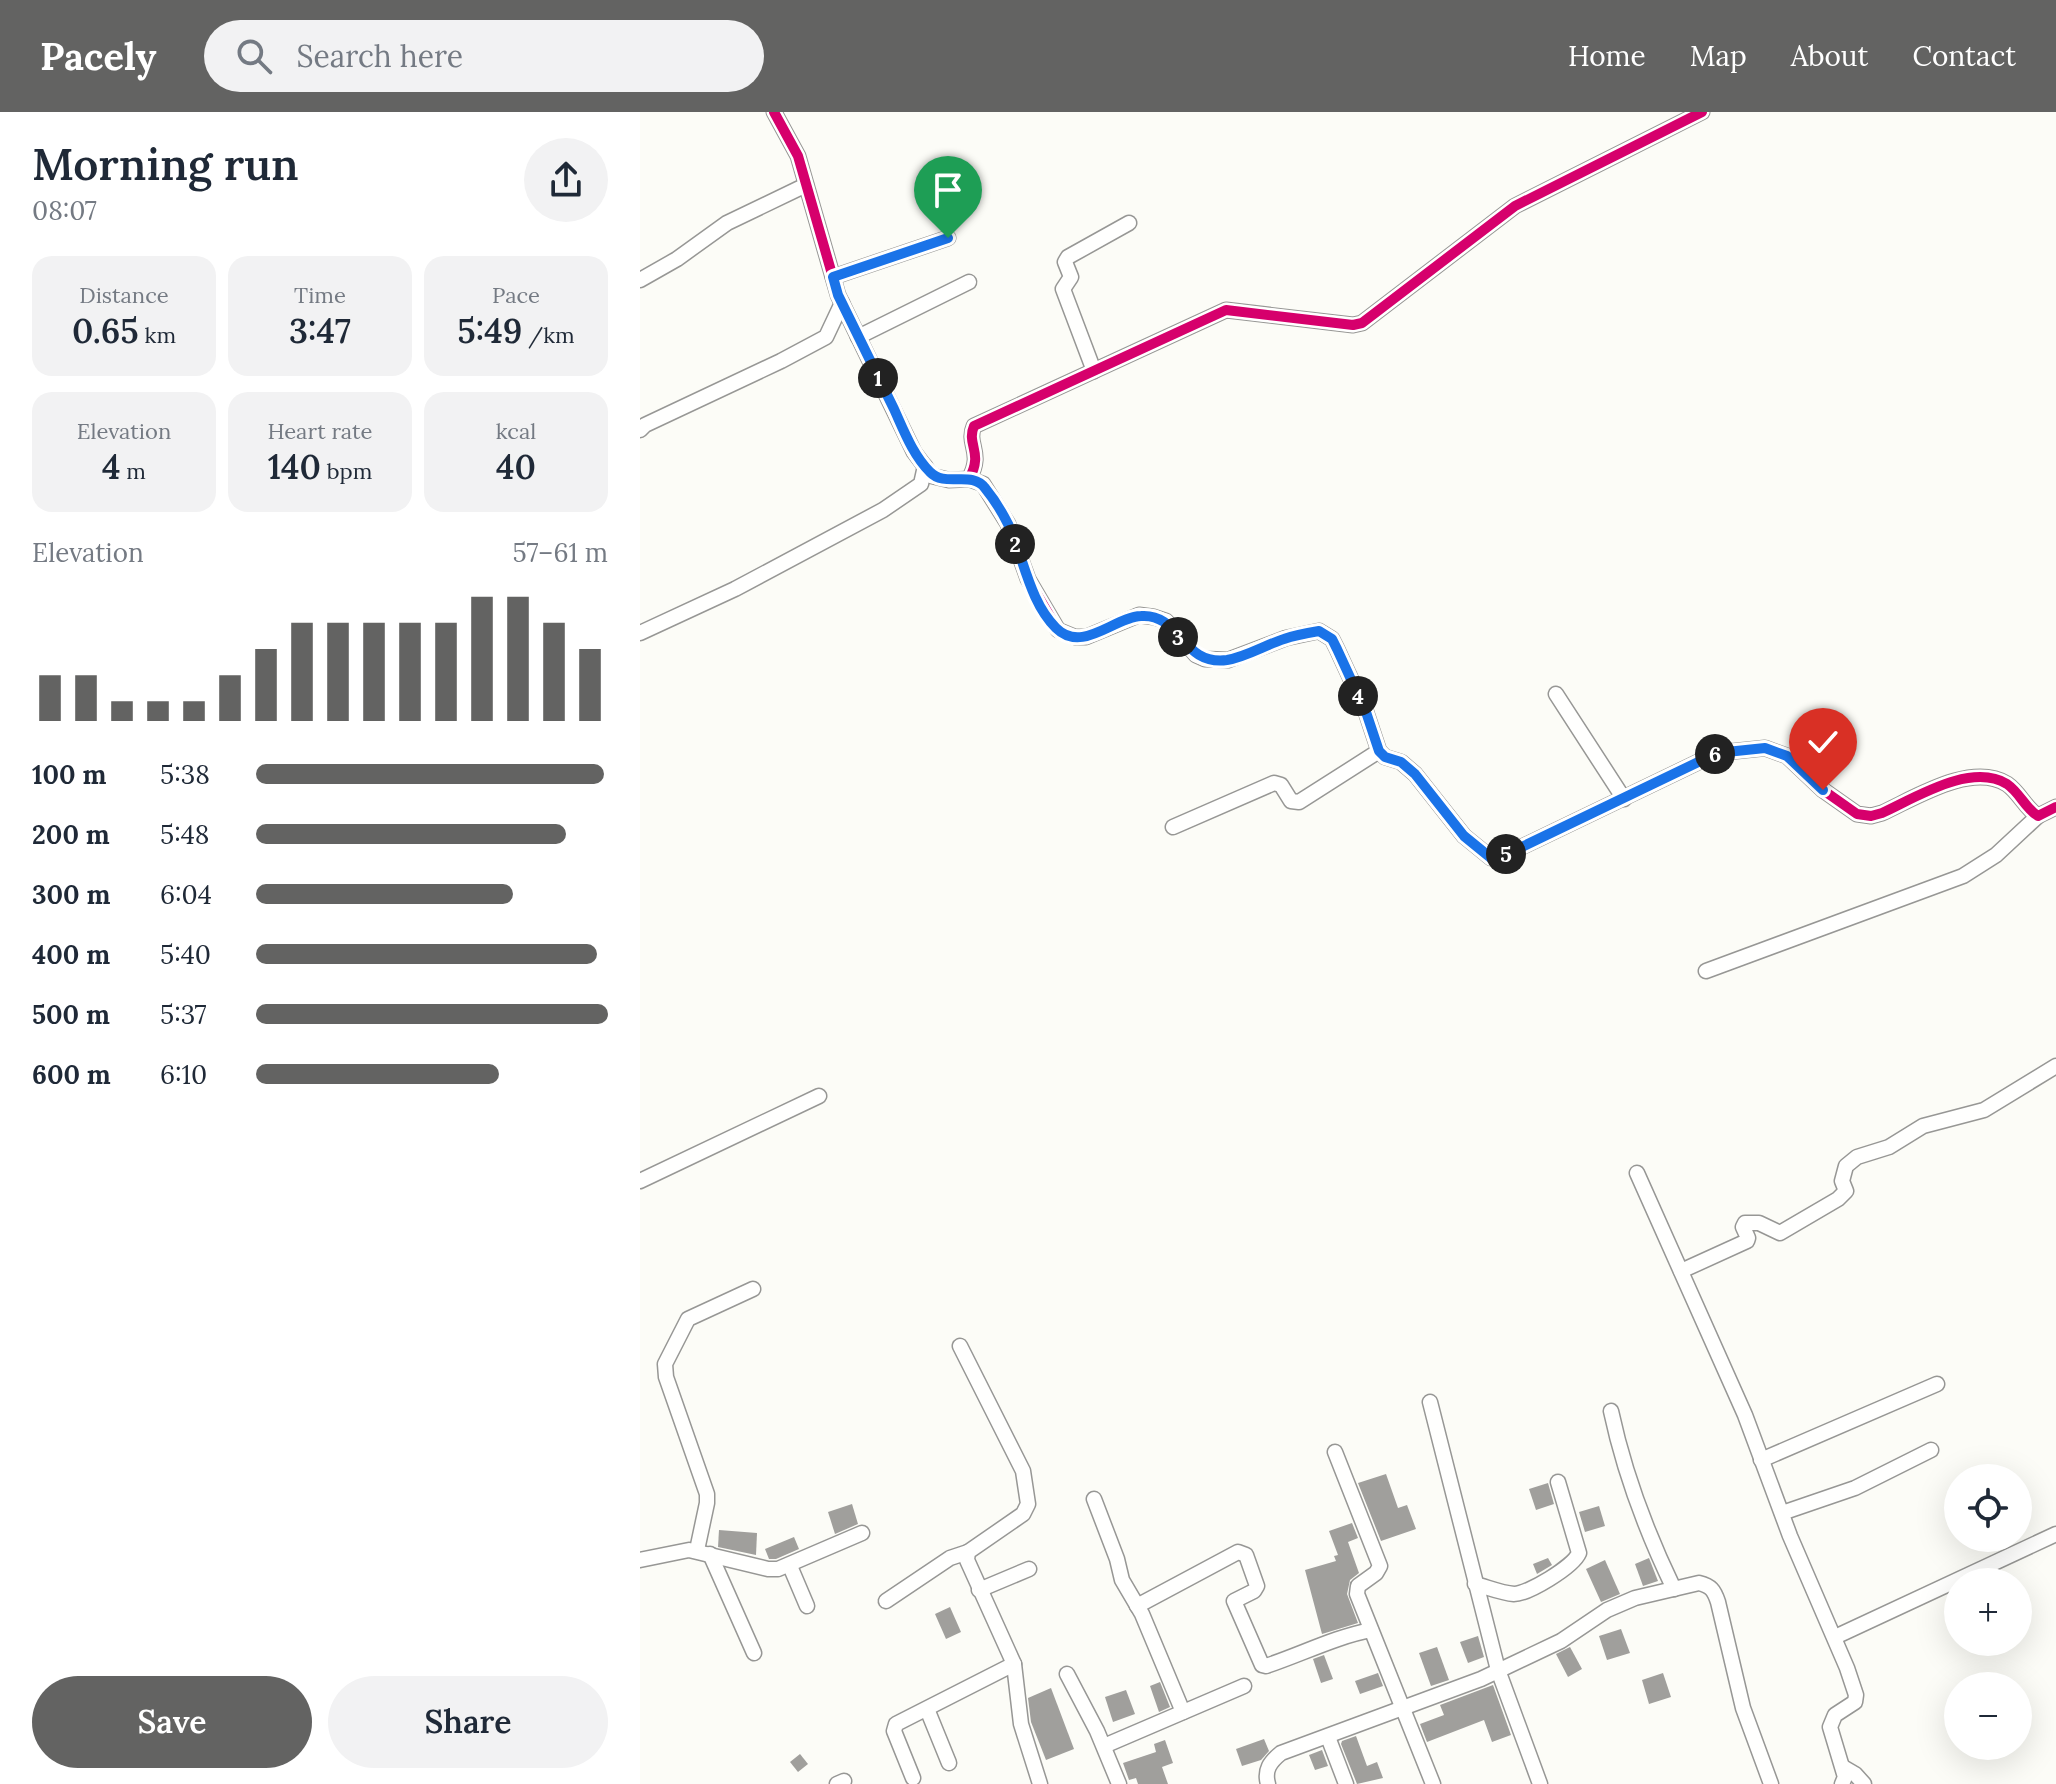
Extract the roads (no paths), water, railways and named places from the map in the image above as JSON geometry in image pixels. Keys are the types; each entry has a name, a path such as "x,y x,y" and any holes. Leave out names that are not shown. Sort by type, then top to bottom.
{"street":[{"path":"774,112 798,156 842,303 914,452 932,476 969,479 983,484 1008,524 1028,579 1058,630 1075,637 1086,637 1139,615 1154,617 1166,621 1196,655 1205,659 1228,660 1286,638 1319,631 1332,639 1366,712 1379,751 1385,757 1401,762 1415,774 1464,836 1491,858 1503,856 1717,753 1765,748 1787,756 1823,790 1857,814 1871,816 1882,813 1963,777 2005,783 2038,816"},
{"path":"969,479 976,463 971,434 974,426 1226,310 1353,325 1362,323 1515,206 1702,112"},
{"path":"640,280 677,259 727,223 806,185"},
{"path":"1094,371 1063,289 1071,277 1065,262 1068,257 1129,223"},
{"path":"833,277 948,238"},
{"path":"858,337 969,282"},
{"path":"642,424 781,361 826,337 842,303"},
{"path":"640,633 735,589 883,510 921,484 925,466"},
{"path":"1556,694 1624,799"},
{"path":"1173,827 1274,783 1281,785 1291,801 1299,802 1379,751"},
{"path":"1706,971 1963,876 1996,855 2038,816 2056,807"},
{"path":"1681,1271 1747,1241 1743,1227 1745,1223 1754,1222 1780,1233 1838,1199 1846,1191 1842,1181 1846,1166 1857,1157 1889,1147 1923,1126 1984,1110 2056,1066"},
{"path":"640,1181 819,1096"},
{"path":"1637,1173 1745,1415 1856,1695 1850,1707 1841,1710 1831,1720 1830,1727 1845,1777 1842,1784"},
{"path":"753,1289 688,1319 665,1364 666,1377 707,1494 704,1552 754,1653"},
{"path":"886,1601 950,1558 968,1552 1023,1514 1028,1504 1023,1471 960,1346"},
{"path":"1761,1460 1937,1384"},
{"path":"1430,1402 1498,1670 1540,1784"},
{"path":"1611,1411 1652,1545 1674,1589"},
{"path":"1782,1513 1855,1488 1931,1450"},
{"path":"1335,1452 1380,1566 1357,1590 1433,1784"},
{"path":"1475,1584 1511,1594 1520,1593 1559,1573 1576,1559 1579,1553 1558,1482"},
{"path":"1094,1499 1122,1580 1137,1606 1183,1712"},
{"path":"640,1560 681,1550 704,1552 768,1569 790,1566 862,1533"},
{"path":"1835,1637 2056,1534"},
{"path":"968,1552 969,1568 1014,1664 1021,1724 1040,1784"},
{"path":"1137,1606 1238,1552 1246,1555 1257,1586 1234,1601 1262,1665 1308,1652 1342,1636 1371,1630"},
{"path":"790,1566 807,1606"},
{"path":"979,1590 1029,1569"},
{"path":"1268,1784 1266,1776 1270,1762 1281,1753 1402,1710 1498,1670 1561,1641 1607,1610 1635,1598 1699,1583 1708,1585 1714,1591 1743,1708 1771,1784"},
{"path":"913,1778 894,1728 1014,1664"},
{"path":"1067,1674 1104,1746 1119,1784"},
{"path":"1104,1746 1244,1686"},
{"path":"927,1709 949,1763"},
{"path":"1328,1737 1346,1784"},
{"path":"1843,1767 1864,1784"}]}
